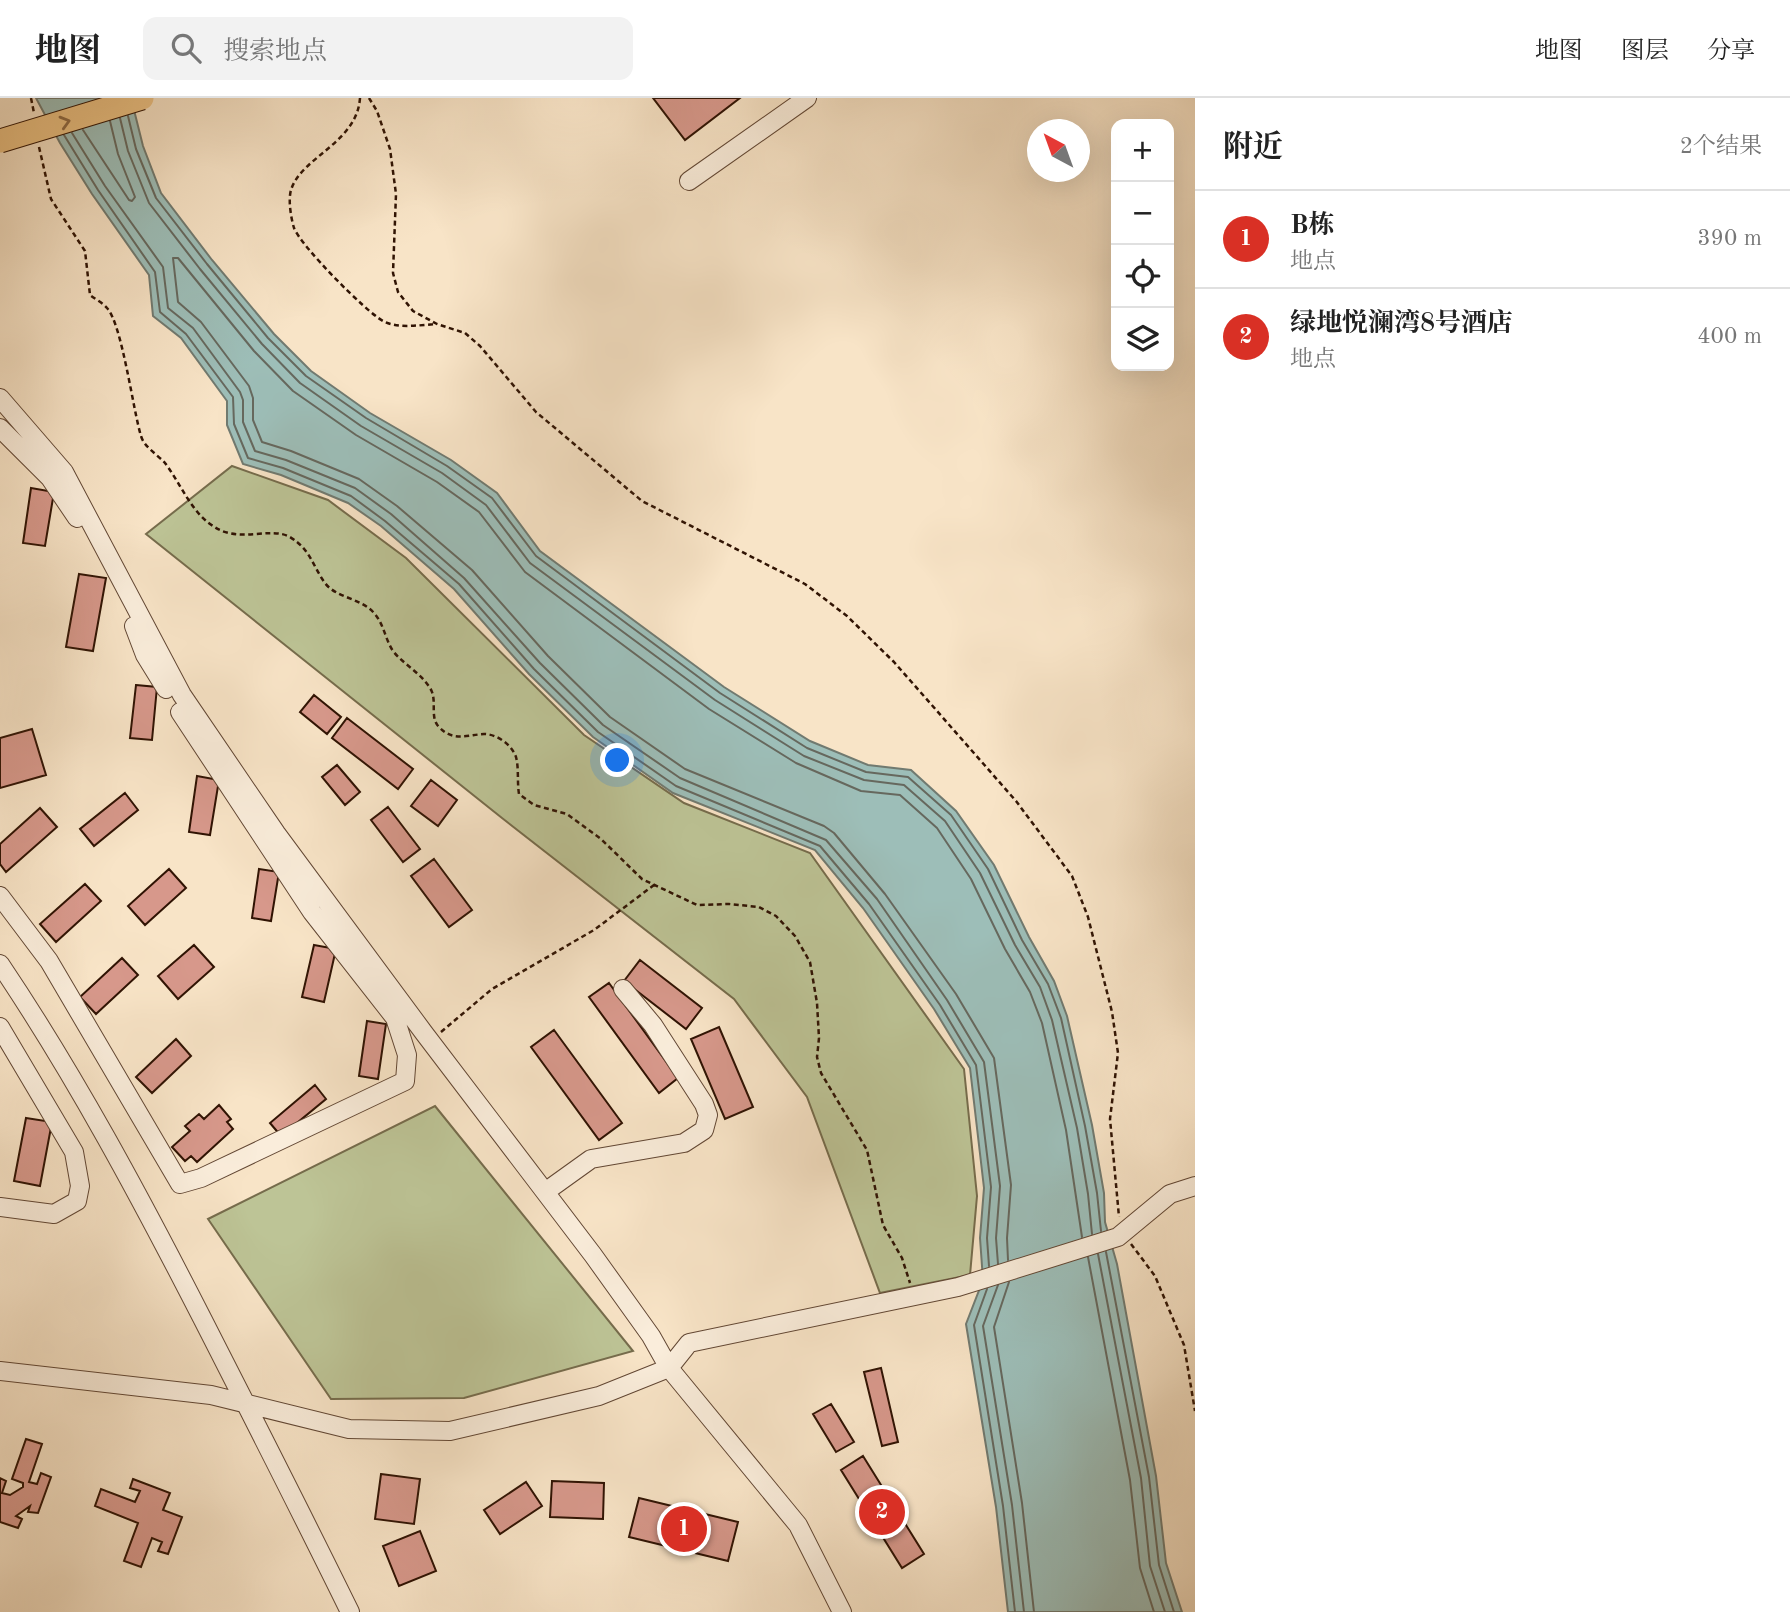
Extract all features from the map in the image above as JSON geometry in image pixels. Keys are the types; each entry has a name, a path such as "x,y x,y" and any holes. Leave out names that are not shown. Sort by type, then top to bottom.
{"main road":[{"path":"0,141 142,98"}],"street":[{"path":"689,181 807,98"},
{"path":"0,398 64,472 182,695 276,833 651,1336 669,1368 797,1525 842,1612"},
{"path":"0,428 50,478 77,517 124,599 145,655 199,743 312,912 395,1018 407,1055 405,1081 201,1178 180,1184 49,961 0,896"},
{"path":"0,964 45,1031 143,1203 350,1612"},
{"path":"545,1192 591,1159 684,1143 704,1130 708,1115 704,1104 653,1025 623,989"},
{"path":"0,1027 74,1152 80,1186 77,1201 54,1214 0,1207"},
{"path":"0,1371 211,1395 349,1429 450,1431 599,1396 669,1368 689,1343 958,1287 1118,1237 1170,1194 1195,1186"}],"path":[{"path":"360,98 356,118 300,176 291,190 290,208 294,228 317,260 384,322 406,326 437,324"},
{"path":"369,98 377,111 390,149 396,194 393,272 398,292 413,311 437,324 465,333 480,346 536,412 642,501 805,584 847,616 894,662 1016,801 1072,876 1088,917 1112,1012 1118,1053 1110,1119 1121,1234 1155,1276 1184,1345 1195,1411"},
{"path":"38,138 51,199 85,251 90,295 108,309 116,327 142,440 164,462 196,511 214,527 233,535 286,535 300,544 314,561 326,584 362,603 374,613 384,629 389,645 422,675 433,692 434,721 441,729 449,735 466,738 486,734 512,748 517,760 516,779 519,794 534,805 568,814 601,839 642,879 697,905 759,907 776,916 795,936 810,962 817,1003 817,1057 821,1073 867,1150 883,1225 902,1258 910,1283"},
{"path":"430,1041 492,989 594,930 654,885"}],"green space":[{"path":"232,466 328,500 406,558 584,735 684,803 810,853 964,1069 977,1196 970,1275 880,1293 807,1097 734,999 146,534"},
{"path":"435,1106 633,1351 464,1398 331,1399 208,1219"}],"water":[{"path":"36,98 131,98 143,146 161,193 212,260 274,334 311,371 370,413 451,460 497,493 540,551 724,687 810,741 868,765 911,770 956,811 994,865 1054,981 1067,1016 1092,1125 1104,1193 1105,1222 1117,1264 1156,1476 1166,1563 1182,1612 1008,1612 996,1507 966,1324 983,1280 980,1238 984,1188 970,1068 934,1009 863,908 815,850 673,793 593,737 529,674 454,589 381,526 348,503 281,475 243,464 227,425 227,401 181,338 153,316 149,275 92,194"}],"building":[{"path":"653,98 740,98 685,140"},
{"path":"31,488 54,492 45,546 23,543"},
{"path":"79,574 106,578 93,651 66,647"},
{"path":"136,685 157,687 152,740 130,738"},
{"path":"314,695 341,717 327,734 300,712"},
{"path":"347,718 413,769 398,789 332,738"},
{"path":"32,729 46,775 0,788 0,738"},
{"path":"337,765 360,792 345,805 322,777"},
{"path":"197,776 219,780 210,835 189,832"},
{"path":"431,780 457,800 438,826 411,806"},
{"path":"125,793 138,810 94,846 80,829"},
{"path":"388,807 420,849 403,862 371,820"},
{"path":"40,808 57,827 6,872 0,864 0,844"},
{"path":"434,859 472,910 449,927 411,876"},
{"path":"169,869 186,888 145,925 128,906"},
{"path":"259,869 279,872 271,921 252,918"},
{"path":"85,884 101,901 56,942 40,924"},
{"path":"194,945 214,967 178,999 158,976"},
{"path":"314,945 336,949 324,1002 302,997"},
{"path":"122,958 138,975 96,1014 80,997"},
{"path":"640,960 702,1008 686,1029 624,981"},
{"path":"609,983 678,1078 659,1093 589,997"},
{"path":"367,1021 386,1024 378,1079 359,1076"},
{"path":"719,1027 753,1107 725,1119 691,1039"},
{"path":"554,1030 622,1123 599,1140 531,1047"},
{"path":"176,1039 191,1056 152,1093 136,1077"},
{"path":"315,1085 326,1099 281,1136 270,1123"},
{"path":"219,1105 231,1119 227,1122 233,1129 197,1162 191,1156 185,1161 172,1147 190,1131 185,1126 199,1114 204,1119"},
{"path":"26,1118 52,1122 40,1186 14,1181"},
{"path":"881,1368 898,1442 882,1446 864,1372"},
{"path":"831,1404 854,1442 836,1452 813,1414"},
{"path":"26,1439 42,1444 29,1482 37,1484 41,1473 51,1477 38,1513 28,1512 30,1506 16,1516 22,1519 18,1528 0,1522 0,1478 6,1481 2,1493 10,1495 23,1487 23,1483 12,1479"},
{"path":"863,1456 924,1554 902,1568 841,1470"},
{"path":"381,1474 420,1479 414,1524 375,1519"},
{"path":"133,1479 170,1493 163,1510 182,1517 168,1554 158,1551 162,1542 152,1538 141,1567 124,1561 138,1523 95,1506 101,1489 135,1502 140,1491 130,1488"},
{"path":"552,1481 604,1483 603,1519 550,1517"},
{"path":"526,1482 542,1506 500,1534 484,1510"},
{"path":"639,1498 738,1522 728,1561 629,1537"},
{"path":"420,1531 436,1571 399,1586 383,1546"}],"place":[{"name":"绿地悦澜湾8号酒店","path":"882,1512"},
{"name":"B栋","path":"684,1529"}]}
